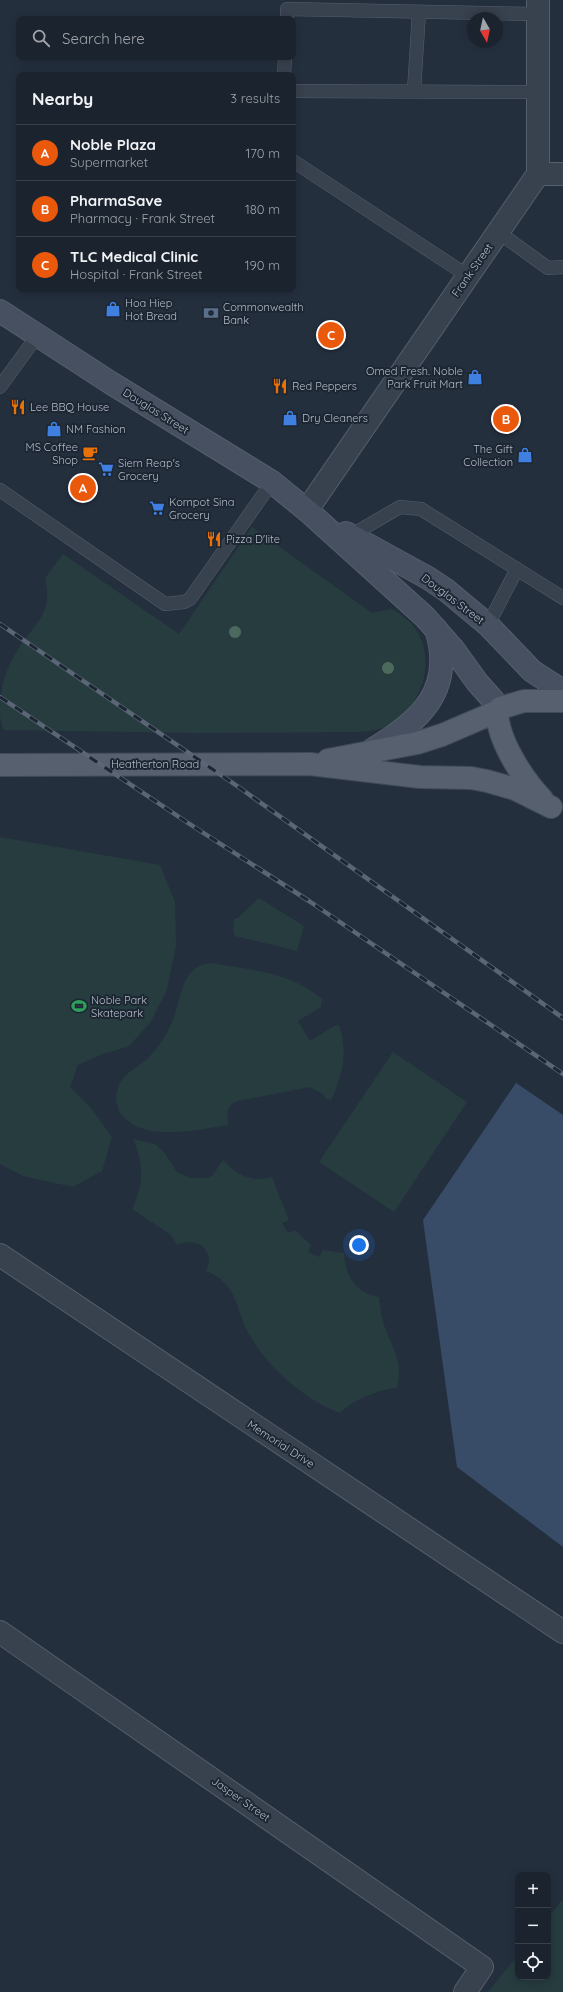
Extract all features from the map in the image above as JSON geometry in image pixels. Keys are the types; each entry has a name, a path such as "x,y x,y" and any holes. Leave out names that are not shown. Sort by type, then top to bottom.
{"main road":[{"name":"Douglas Street","path":"0,311 37,336 272,482 308,511 435,627 499,709"},
{"name":"Douglas Street","path":"308,511 350,536 428,578 473,611 532,671 563,691"},
{"path":"369,752 404,730 413,722 428,703 435,690 440,663 439,640 435,627"},
{"name":"Heatherton Road","path":"310,764 428,739 499,709 534,700 563,701"},
{"path":"499,709 497,718 502,733 520,771 532,788 558,811"},
{"name":"Heatherton Road","path":"0,765 310,764 420,778 471,778 482,780 515,789 558,811"}],"street":[{"path":"538,7 538,174 563,174"},
{"name":"Frank Street","path":"308,511 538,174"},
{"name":"Memorial Drive","path":"0,1255 563,1632"},
{"name":"Jasper Street","path":"0,1632 482,1967 465,1992"}],"lane":[{"path":"287,16 287,9 419,12 538,7"},
{"path":"414,91 419,12"},
{"path":"284,72 285,60"},
{"path":"296,91 538,92"},
{"path":"296,163 468,276"},
{"path":"498,232 548,268 563,267"},
{"path":"0,387 37,336"},
{"path":"0,490 165,604 184,602 190,599 272,482"},
{"path":"350,536 400,507 421,509 563,598"},
{"path":"488,625 517,569"}],"green space":[{"path":"252,527 372,613 390,609 394,610 408,620 416,629 423,646 425,660 421,688 414,701 395,721 379,729 358,732 195,733 4,730 0,716 0,699 5,677 18,649 45,609 47,590 45,578 63,554 179,634"},
{"name":"Noble Park Skatepark","path":"0,837 160,865 175,902 176,945 167,990 150,1023 129,1046 103,1054 78,1065 70,1087 91,1108 112,1137 102,1171 73,1187 23,1176 0,1164"},
{"path":"259,898 304,926 297,951 235,936 233,932 234,919 238,918"},
{"path":"212,963 255,970 284,978 310,990 322,999 321,1007 298,1021 310,1041 334,1026 339,1025 342,1035 344,1054 339,1082 331,1100 326,1099 323,1094 310,1087 238,1101 229,1108 229,1125 188,1131 158,1132 144,1129 131,1123 121,1114 116,1098 117,1091 123,1078 146,1060 162,1042 174,1016 187,977 193,970 201,965"},
{"path":"393,1052 467,1102 394,1212 319,1162"},
{"path":"133,1139 155,1144 164,1152 177,1172 190,1178 208,1178 212,1176 223,1160 239,1174 258,1179 272,1177 289,1220 282,1223 288,1233 295,1230 311,1245 308,1252 319,1257 323,1250 344,1253 349,1276 353,1282 364,1292 379,1297 383,1322 398,1361 399,1378 397,1388 382,1390 367,1396 345,1408 340,1413 314,1400 276,1370 256,1346 249,1334 230,1290 224,1282 206,1271 209,1263 207,1251 203,1247 191,1242 177,1245 171,1235 132,1209 139,1191 141,1174 141,1166 137,1148"},
{"path":"563,1899 563,1992 488,1992 515,1959 515,1980 551,1980 551,1914"}],"water":[{"path":"516,1083 563,1115 563,1547 457,1467 423,1220"}],"railway":[{"path":"0,624 240,788 563,1018"},
{"path":"0,697 185,821 309,901 563,1074"}],"place":[{"name":"Hoa Hiep Hot Bread","path":"113,309"},
{"name":"Commonwealth Bank","path":"211,313"},
{"name":"TLC Medical Clinic","path":"331,335"},
{"name":"Omed Fresh. Noble Park Fruit Mart","path":"475,377"},
{"name":"Red Peppers","path":"280,386"},
{"name":"Lee BBQ House","path":"18,407"},
{"name":"Dry Cleaners","path":"290,418"},
{"name":"PharmaSave","path":"506,419"},
{"name":"NM Fashion","path":"54,429"},
{"name":"MS Coffee Shop","path":"90,453"},
{"name":"The Gift Collection","path":"525,455"},
{"name":"Siem Reap's Grocery","path":"106,469"},
{"name":"Noble Plaza","path":"83,488"},
{"name":"Kompot Sina Grocery","path":"157,508"},
{"name":"Pizza D'lite","path":"214,539"},
{"name":"Noble Park Skatepark","path":"79,1006"}]}
